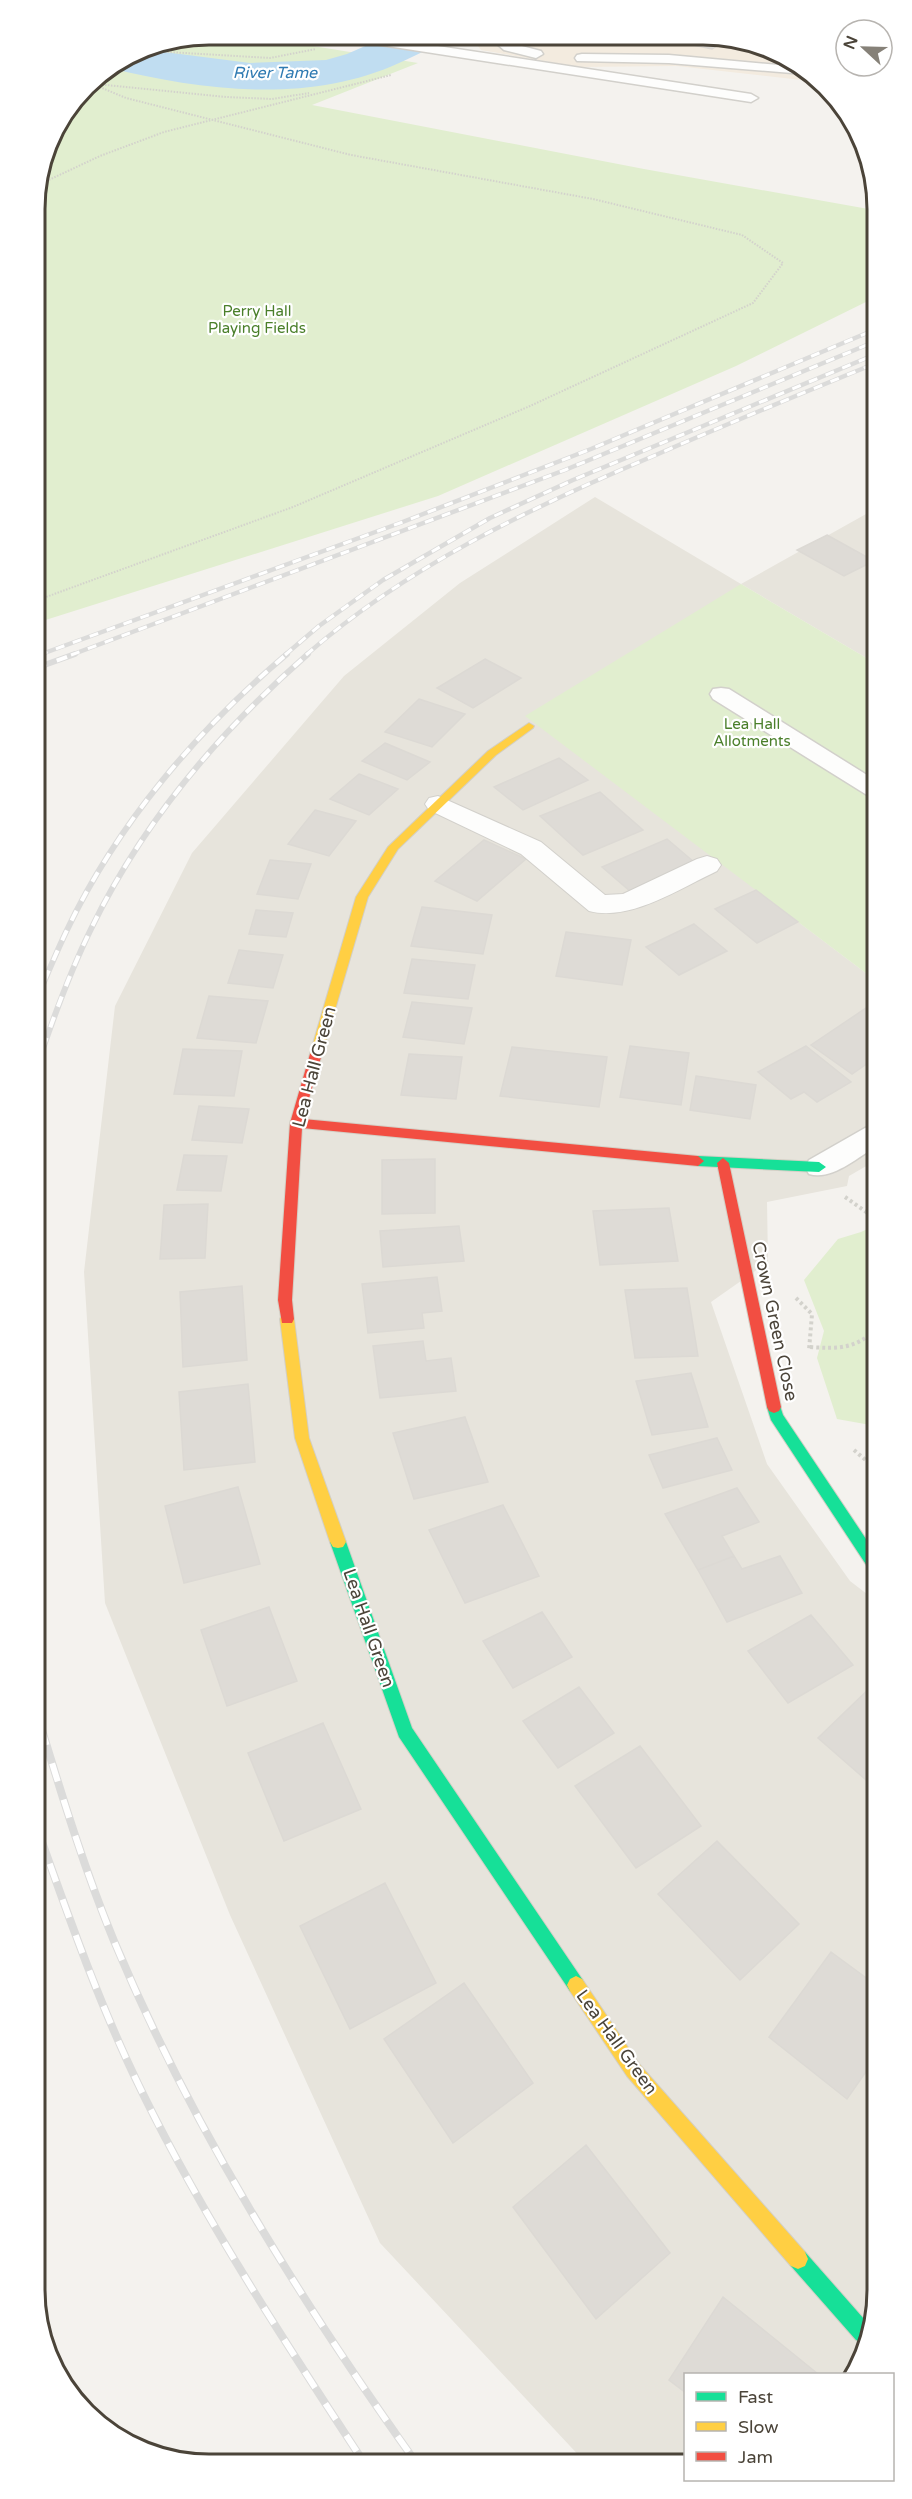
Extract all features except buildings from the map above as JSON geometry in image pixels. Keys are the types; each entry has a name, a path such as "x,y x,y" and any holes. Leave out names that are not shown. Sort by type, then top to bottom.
{"street":[{"name":"Lea Hall Green","path":"529,726 492,753 394,847 362,897 296,1123 285,1300 302,1438 405,1732 633,2070 861,2332"},
{"path":"438,804 531,848 599,905 628,902 707,865"},
{"path":"296,1123 723,1163 819,1167"},
{"name":"Crown Green Close","path":"723,1163 776,1416 867,1553"}],"lane":[{"path":"398,45 751,98"},
{"path":"506,45 536,54 571,58 669,59 790,70"},
{"path":"722,694 867,785"},
{"path":"819,1167 867,1140"}],"path":[{"path":"165,51 270,58 320,48"},
{"path":"48,180 78,164 135,141 206,119 357,85 272,99 172,93 103,85"},
{"path":"45,598 292,507 530,406 753,303 783,263 742,235 593,199 351,155 126,98 100,87"},
{"path":"810,1347 845,1349 867,1339"}],"shaded area":[{"path":"477,45 724,46 766,58 805,80 677,66 579,67 481,50"},
{"path":"595,497 741,584 756,890 867,974 867,1166 849,1176 847,1186 767,1202 768,1262 711,1302 767,1464 850,1581 867,1594 866,2311 854,2353 844,2373 684,2373 684,2454 577,2454 380,2243 230,1915 105,1603 84,1272 115,1006 192,853 344,676 460,583"},
{"path":"867,513 867,658 741,584"}],"green space":[{"name":"Perry Hall Playing Fields","path":"307,45 418,63 312,105 644,169 867,209 867,301 736,366 438,496 45,620 46,188 62,137 86,101 109,79 146,58 188,46"},
{"name":"Lea Hall Allotments","path":"741,584 867,658 867,974 525,716"},
{"path":"867,1229 867,1424 837,1419 817,1358 824,1331 804,1280 838,1239"}],"waterway":[{"name":"River Tame","path":"139,61 225,74 301,76 338,71 402,45"}],"railway":[{"path":"45,653 400,523 591,449 867,333"},
{"path":"71,655 565,470 867,345"},
{"path":"285,655 319,626 383,580 490,518 573,480 867,358"},
{"path":"306,655 386,594 428,567 515,519 605,477 867,367"},
{"path":"45,665 75,654"},
{"path":"45,980 87,891 135,816 191,746 254,683 287,654"},
{"path":"45,1043 83,946 111,890 134,852 159,816 214,747 308,654"},
{"path":"45,1740 103,1915 177,2078 250,2209 289,2273 410,2454"},
{"path":"45,1850 99,1996 167,2142 247,2281 358,2454"}],"traffic: fast":[{"path":"698,1161 819,1167"},
{"path":"774,1407 776,1416 867,1553"},
{"path":"338,1542 405,1732 576,1985"},
{"path":"798,2259 861,2331"}],"traffic: slow":[{"path":"316,1054 362,897 394,847 492,753 529,726"},
{"path":"287,1319 302,1438 338,1542"},
{"path":"576,1985 633,2070 798,2259"}],"traffic: jam":[{"path":"287,1319 285,1300 296,1123 316,1054"},
{"path":"296,1123 698,1161"},
{"path":"723,1163 774,1407"}]}
